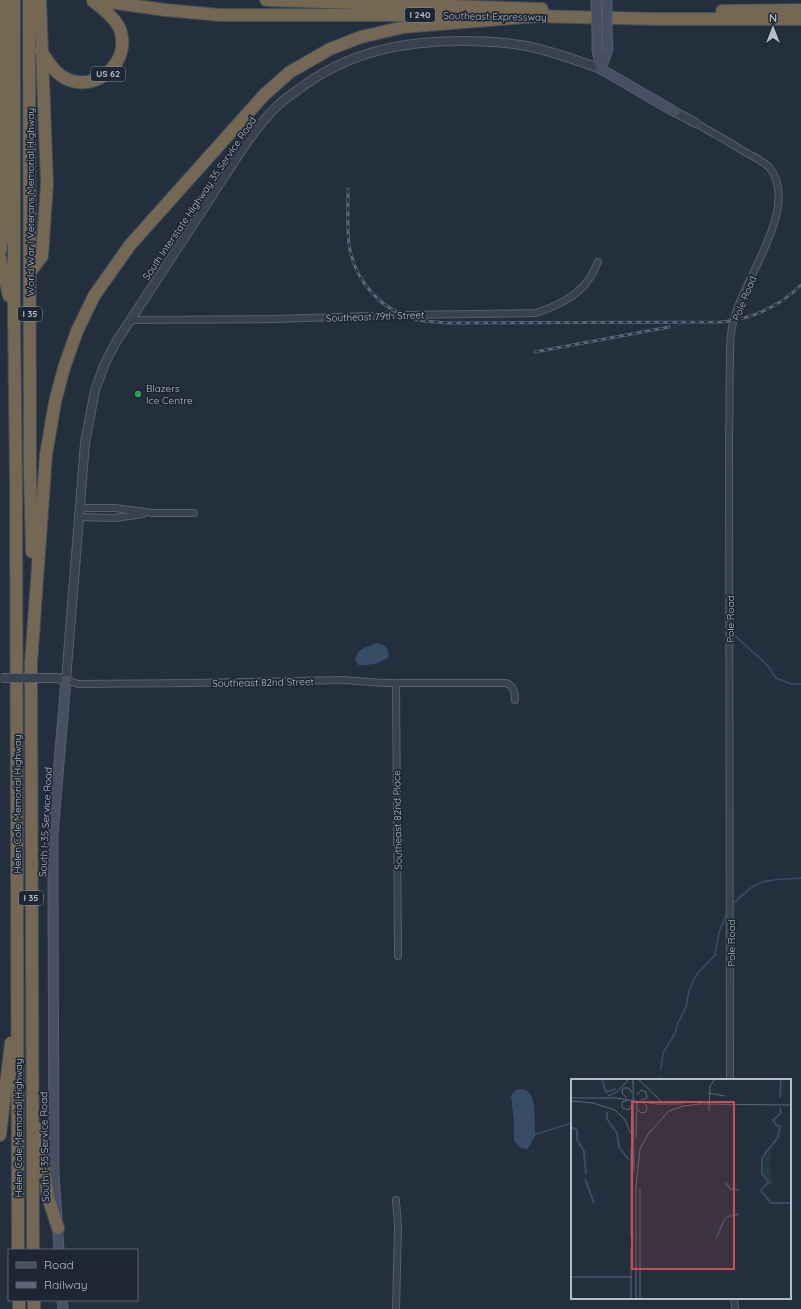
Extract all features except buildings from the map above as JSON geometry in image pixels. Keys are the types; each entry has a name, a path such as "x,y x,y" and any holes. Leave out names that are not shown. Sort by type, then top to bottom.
{"highway":[{"path":"0,251 3,228 2,0"},
{"name":"World War I Veterans Memorial Highway","path":"14,0 14,317 16,478"},
{"name":"World War I Veterans Memorial Highway","path":"29,0 30,474 34,619"},
{"path":"30,272 42,256 47,184 40,0"},
{"name":"US 62","path":"41,51 55,71 61,76 74,82 88,82 102,78 111,70 121,54 121,34 110,15 93,0"},
{"name":"Southeast Expressway","path":"93,0 165,10 220,15 436,15 658,19 801,19"},
{"name":"Southeast Expressway","path":"266,0 621,12 801,10"},
{"path":"34,619 46,455 55,402 64,368 77,331 94,296 130,245 264,95 290,72 303,64 330,49 361,37 404,27 537,16"},
{"path":"0,258 14,317"},
{"name":"Helen Cole Memorial Highway","path":"16,478 18,1249"},
{"name":"Helen Cole Memorial Highway","path":"33,1249 31,662 34,619"},
{"path":"0,1135 17,988"},
{"path":"33,1103 42,1150 48,1196 58,1228"}],"main road":[{"path":"596,0 597,50 601,69 675,112"},
{"path":"601,69 608,49 608,0"},
{"name":"South I-35 Service Road","path":"58,1228 54,1173 53,835 66,680"},
{"path":"58,1228 59,1249"}],"street":[{"name":"South Interstate Highway 35 Service Road","path":"84,443 95,390 105,363 116,342 248,142 277,106 315,77 345,62 374,51 409,44 437,41 485,41 525,46 569,57 601,69"},
{"path":"675,112 696,123"},
{"name":"Pole Road","path":"696,123 759,160 771,170 778,185 780,199 779,210 770,238 735,314 730,345 730,1079"},
{"name":"Southeast 79th Street","path":"131,320 288,319 402,315 536,313 553,307 568,299 579,290 589,280 598,262"},
{"name":"South I-35 Service Road","path":"66,680 84,443"},
{"path":"80,508 115,508 154,513"},
{"path":"79,517 114,518 154,513 194,513"},
{"name":"Southeast 82nd Street","path":"1,678 57,678 78,684 176,684 344,680 396,683 506,683 514,689 515,700"},
{"name":"Southeast 82nd Place","path":"396,683 398,956"},
{"path":"396,1200 398,1226 396,1309"},
{"path":"734,1299 735,1309"}],"water":[{"path":"376,643 385,646 388,650 389,656 375,664 359,665 355,661 360,650"},
{"path":"523,1089 528,1091 531,1096 535,1113 536,1134 527,1149 521,1148 514,1141 514,1122 511,1096 516,1090"}],"waterway":[{"path":"731,632 767,665 776,678 792,684 801,684"},
{"path":"735,902 751,888 765,881 801,878"},
{"path":"661,1069 663,1053 675,1033 686,1007 689,991 695,977 715,955 719,932 728,910"},
{"path":"536,1134 571,1123"}],"railway":[{"path":"348,189 349,244 352,258 357,270 372,293 382,302 393,310 419,320 449,323 721,322 743,318 764,311 784,300 801,285"},
{"path":"535,352 669,327"}],"place":[{"name":"Blazers Ice Centre","path":"138,394"}]}
